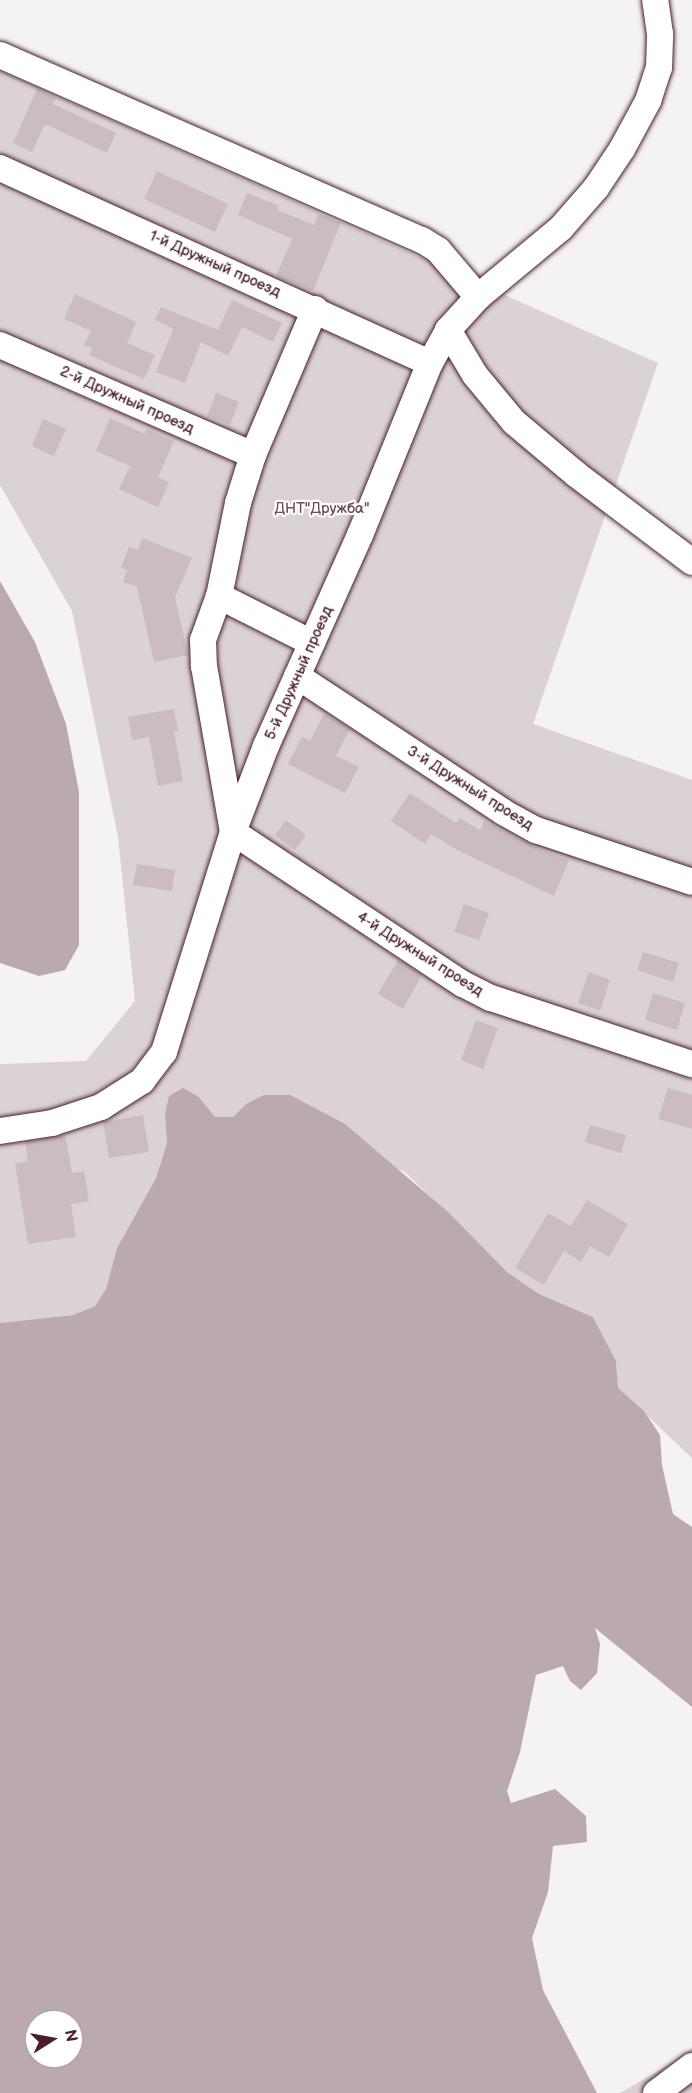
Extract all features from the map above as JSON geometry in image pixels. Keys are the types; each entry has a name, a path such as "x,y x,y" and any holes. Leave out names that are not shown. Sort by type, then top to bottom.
{"street":[{"name":"5-й Дружный проезд","path":"0,1131 52,1123 101,1107 123,1095 156,1066 172,1030 233,832 297,676 360,535 430,363 448,330 478,297 561,228 596,188 622,149 648,101 659,68 660,34 655,0"},
{"path":"0,55 422,240 438,250 478,297"},
{"name":"1-й Дружный проезд","path":"0,168 430,363"},
{"path":"233,832 202,654 203,640 219,596 238,503 253,455 315,309"},
{"path":"448,330 475,375 514,422 577,475 692,562"},
{"name":"2-й Дружный проезд","path":"0,345 253,455"},
{"path":"219,596 312,643"},
{"name":"3-й Дружный проезд","path":"297,676 503,812 536,830 692,882"},
{"name":"4-й Дружный проезд","path":"233,832 453,977 491,998 692,1064"},
{"path":"656,2093 692,2066"}],"green space":[{"name":"ДНТ\"Дружба\"","path":"0,71 658,363 533,724 692,780 692,1458 618,1388 616,1361 593,1317 539,1294 507,1272 405,1172 246,1104 233,1117 215,1117 199,1097 165,1114 167,1143 156,1178 117,1248 106,1289 95,1306 73,1315 0,1323 0,1064 86,1061 135,1001 118,837 72,611 0,485"},
{"path":"692,2048 692,2093 620,2093 675,2061"}],"shaded area":[{"path":"0,581 35,642 66,724 79,792 79,945 65,970 39,976 0,963"},
{"path":"183,1088 199,1097 215,1117 233,1117 246,1104 264,1095 290,1095 345,1124 448,1212 507,1272 539,1294 593,1317 616,1361 618,1388 644,1411 660,1435 662,1465 673,1514 692,1527 692,1707 595,1628 600,1644 597,1673 581,1690 570,1681 563,1666 536,1675 520,1752 507,1791 511,1803 555,1789 586,1816 587,1842 553,1846 548,1892 532,1938 543,1990 597,2093 0,2093 0,1323 73,1315 95,1306 106,1289 117,1248 156,1178 167,1143 165,1114 169,1096"}],"building":[{"path":"37,89 56,98 53,104 116,133 107,153 45,124 32,152 13,143"},
{"path":"157,171 228,204 215,232 144,199"},
{"path":"247,193 279,206 277,210 314,225 319,214 341,223 313,291 276,276 292,239 238,215"},
{"path":"75,294 136,322 127,343 155,355 144,379 89,355 92,348 84,345 91,331 64,319"},
{"path":"232,300 282,323 273,342 242,327 228,356 201,342 185,383 156,372 173,329 155,320 161,307 218,330"},
{"path":"216,393 239,402 230,425 207,416"},
{"path":"110,418 145,434 147,429 174,441 158,477 169,482 158,507 119,489 130,466 96,451"},
{"path":"43,419 66,429 54,456 32,446"},
{"path":"142,538 192,558 175,597 188,655 154,662 137,587 123,582 127,570 121,568 129,547 138,550"},
{"path":"174,709 178,731 174,732 183,781 158,786 149,737 132,740 128,717"},
{"path":"324,714 350,729 336,756 359,767 345,793 288,764 302,737 310,741"},
{"path":"410,793 456,823 460,818 480,830 484,821 536,848 569,860 554,896 457,850 431,834 425,844 391,821"},
{"path":"286,820 306,835 295,850 275,835"},
{"path":"137,864 175,870 172,891 133,885"},
{"path":"464,904 489,913 479,940 454,932"},
{"path":"643,952 679,963 673,982 637,970"},
{"path":"398,960 422,975 403,1009 378,994"},
{"path":"589,972 610,980 600,1011 578,1003"},
{"path":"653,993 685,1003 677,1030 645,1020"},
{"path":"476,1020 498,1028 483,1069 461,1060"},
{"path":"668,1088 692,1095 692,1129 658,1119"},
{"path":"143,1115 149,1152 109,1158 103,1122"},
{"path":"590,1125 626,1135 621,1153 585,1142"},
{"path":"65,1135 72,1173 84,1171 89,1201 71,1204 76,1237 28,1244 15,1164 28,1161 25,1142"},
{"path":"587,1200 628,1224 609,1257 590,1246 581,1262 564,1251 544,1285 515,1268 548,1213 571,1226"}]}
